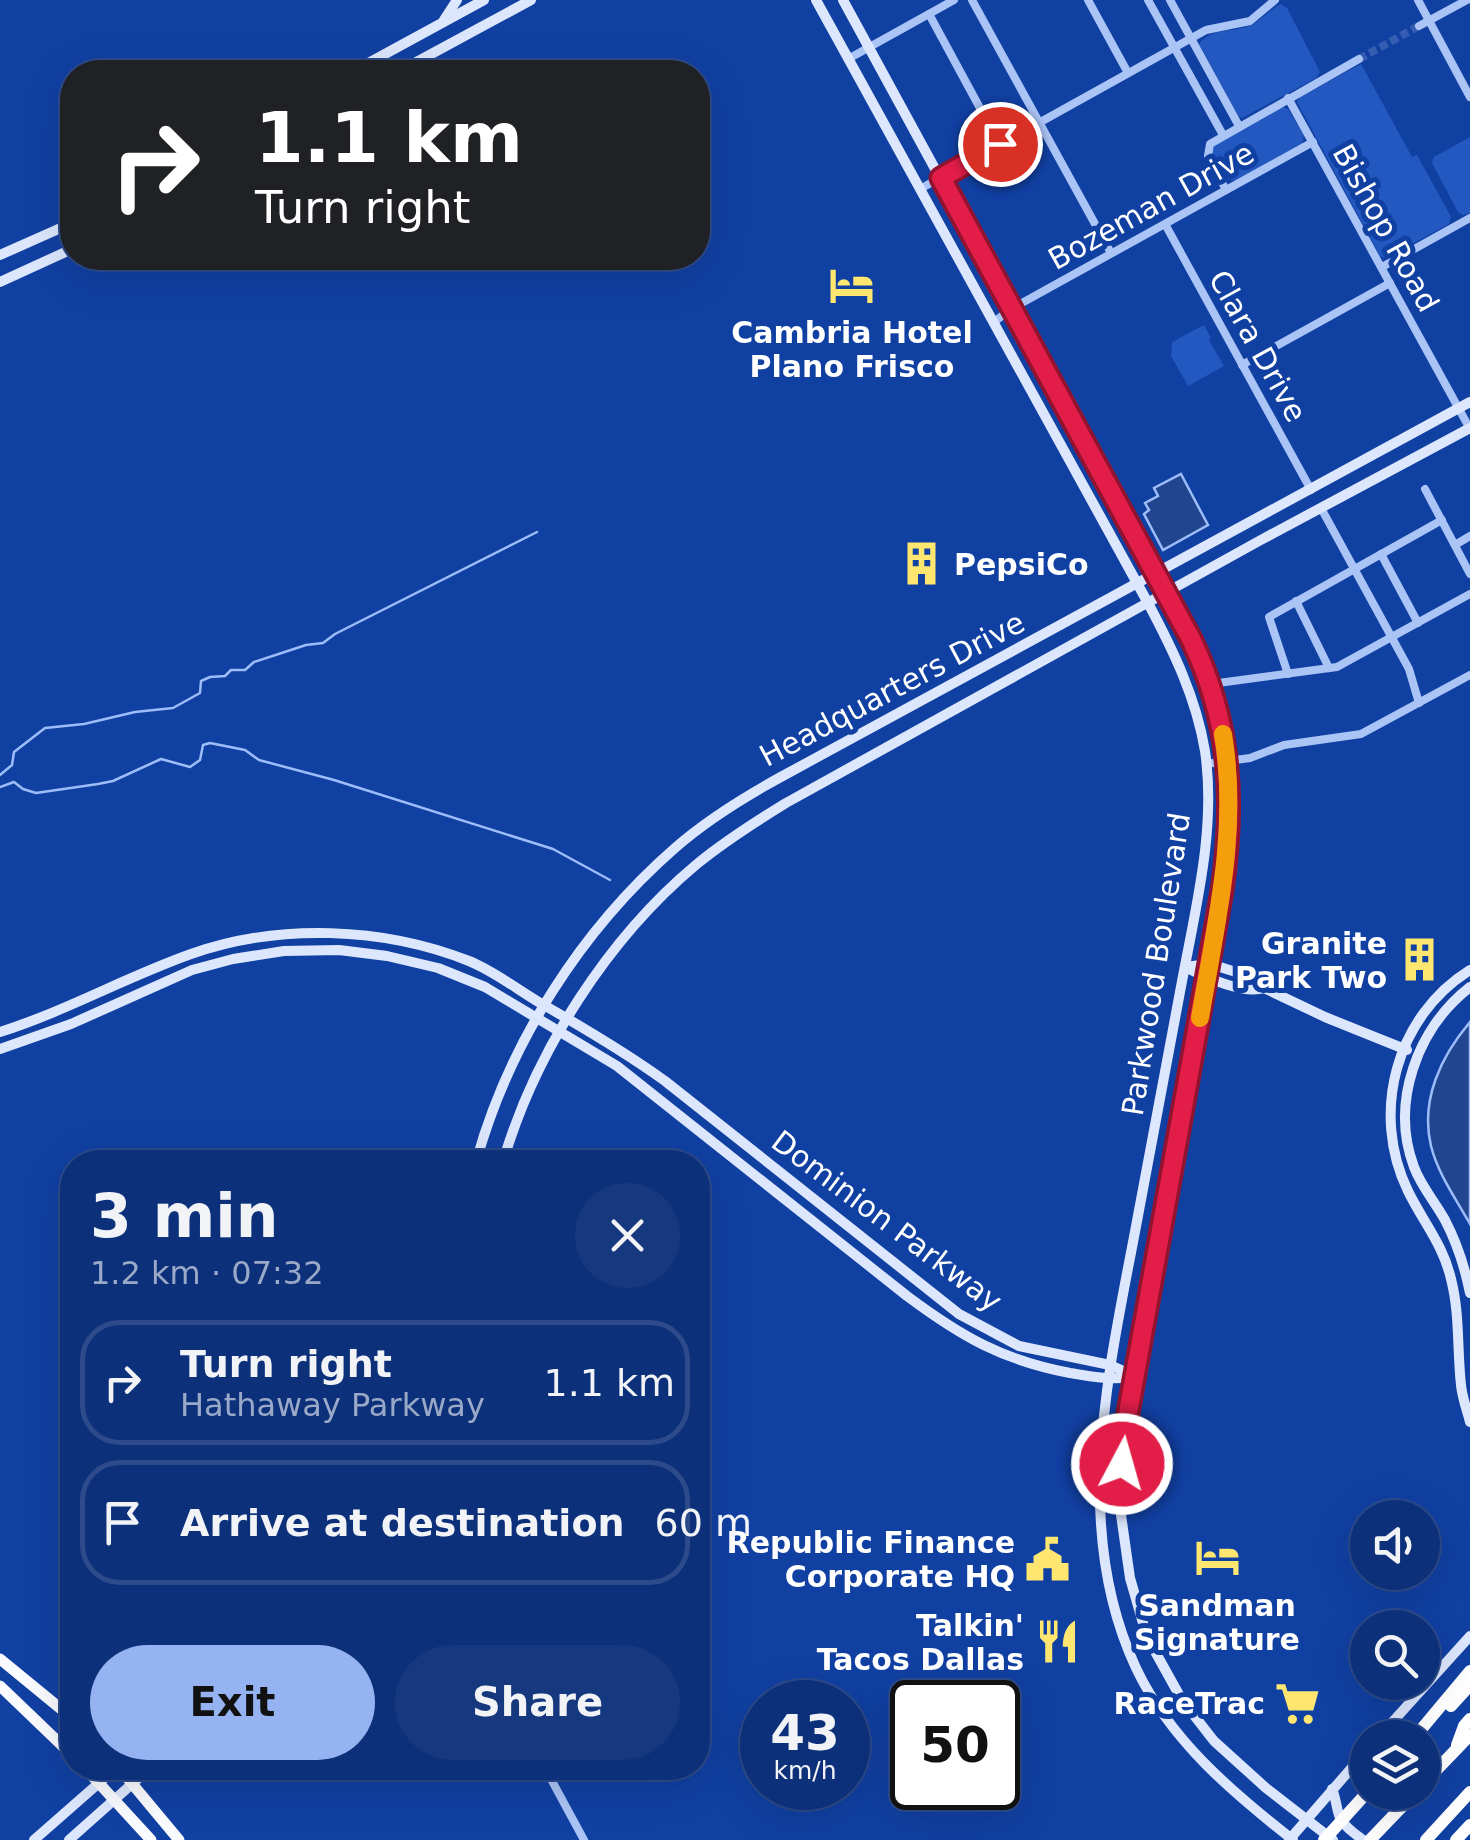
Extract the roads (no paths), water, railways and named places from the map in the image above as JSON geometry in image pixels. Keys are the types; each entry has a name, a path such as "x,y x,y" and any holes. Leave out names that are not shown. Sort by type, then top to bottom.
{"highway":[{"path":"1429,1720 1470,1671"},
{"path":"1439,1720 1470,1686"},
{"path":"1454,1752 1470,1719"},
{"path":"1440,1767 1470,1736"},
{"path":"1426,1840 1470,1792"},
{"path":"1324,1840 1351,1810"},
{"path":"1367,1840 1399,1810"},
{"path":"1456,1840 1470,1825"}],"main road":[{"path":"442,23 458,0"},
{"path":"374,60 484,0"},
{"path":"420,60 531,0"},
{"name":"Parkwood Boulevard","path":"816,0 1148,603 1197,715 1208,795 1204,856 1107,1380 1099,1481 1103,1558 1115,1614 1137,1669 1164,1715 1210,1770 1291,1839"},
{"name":"Parkwood Boulevard","path":"843,0 1156,574 1211,684 1227,761 1227,859 1134,1376 1120,1501 1132,1583 1147,1637 1182,1700 1214,1740 1332,1840"},
{"path":"0,255 60,228"},
{"path":"0,282 60,254"},
{"name":"Headquarters Drive","path":"480,1150 514,1060 576,958 616,907 677,846 760,788 1470,402"},
{"path":"1056,437 1076,426"},
{"name":"Headquarters Drive","path":"507,1150 526,1096 559,1033 619,946 694,867 747,827 1470,428"},
{"path":"1311,490 1320,508"},
{"name":"Dominion Parkway","path":"0,1032 193,953 250,939 300,933 360,934 424,947 471,962 630,1055 960,1314 1030,1349 1110,1365 1134,1376"},
{"name":"Dominion Parkway","path":"0,1049 72,1024 192,970 233,959 339,950 438,968 485,987 617,1066 907,1296 980,1345 1046,1368 1107,1380 1134,1376"},
{"path":"1185,967 1209,964 1258,979 1264,988 1417,1055"},
{"path":"1185,967 1206,978 1254,992 1264,988"},
{"path":"1470,970 1438,997 1402,1047 1392,1083 1390,1118 1394,1150 1407,1190 1446,1260 1459,1318 1461,1388 1470,1422"},
{"path":"140,975 147,990"},
{"path":"1470,987 1442,1014 1417,1055 1408,1087 1405,1129 1414,1166 1444,1219 1470,1293"},
{"path":"708,1136 718,1123"},
{"path":"1149,1159 1174,1164"},
{"path":"1446,1260 1460,1256"},
{"path":"980,1345 989,1330"},
{"path":"1110,1590 1132,1583"},
{"path":"1394,1720 1470,1636"},
{"path":"0,1658 60,1708"},
{"path":"0,1686 60,1744"},
{"path":"1164,1715 1182,1700"},
{"path":"1291,1839 1350,1770"},
{"path":"34,1840 102,1780"},
{"path":"128,1780 179,1840"},
{"path":"69,1840 136,1780"},
{"path":"99,1782 151,1840"},
{"path":"1332,1790 1344,1824 1367,1840"}],"street":[{"path":"848,59 954,0"},
{"path":"972,0 1111,254"},
{"path":"1088,0 1128,73"},
{"path":"1148,0 1223,135"},
{"path":"1170,0 1239,126"},
{"path":"920,189 1191,38 1216,27 1250,21 1275,0"},
{"path":"1418,0 1470,97"},
{"path":"1419,26 1467,0"},
{"path":"929,14 1000,144"},
{"path":"1226,190 1208,156 1210,144 1359,59"},
{"name":"Bishop Road","path":"1288,98 1470,428"},
{"name":"Bozeman Drive","path":"991,317 1313,142"},
{"path":"1382,267 1470,218"},
{"name":"Clara Drive","path":"1164,224 1311,490"},
{"path":"1242,365 1390,283"},
{"path":"1425,489 1470,574"},
{"path":"1320,508 1409,669 1419,703"},
{"path":"1288,674 1269,617 1442,520"},
{"path":"1455,545 1470,536"},
{"path":"1381,554 1418,623"},
{"path":"1211,684 1329,668 1350,661 1470,594"},
{"path":"1296,602 1329,668"},
{"path":"1206,764 1250,758 1284,745 1361,734 1470,675"},
{"path":"552,1780 584,1840"}],"waterway":[{"path":"0,775 12,765 14,752 45,728 173,708 200,693 201,681 225,676 231,670 245,670 254,662 306,645 323,643 537,532"},
{"path":"0,787 14,782 36,793 98,784 161,759 190,767 200,760 203,745 210,743 245,750 259,760 553,849 610,880"}],"tunnel":[{"path":"1359,59 1419,26"}],"place":[{"name":"Cambria Hotel Plano Frisco","path":"852,285"},
{"name":"PepsiCo","path":"921,564"},
{"name":"Granite Park Two","path":"1420,960"},
{"name":"Sandman Signature","path":"1217,1558"},
{"name":"Republic Finance Corporate HQ","path":"1048,1559"},
{"name":"Talkin' Tacos Dallas","path":"1057,1642"},
{"name":"RaceTrac","path":"1298,1703"}]}
